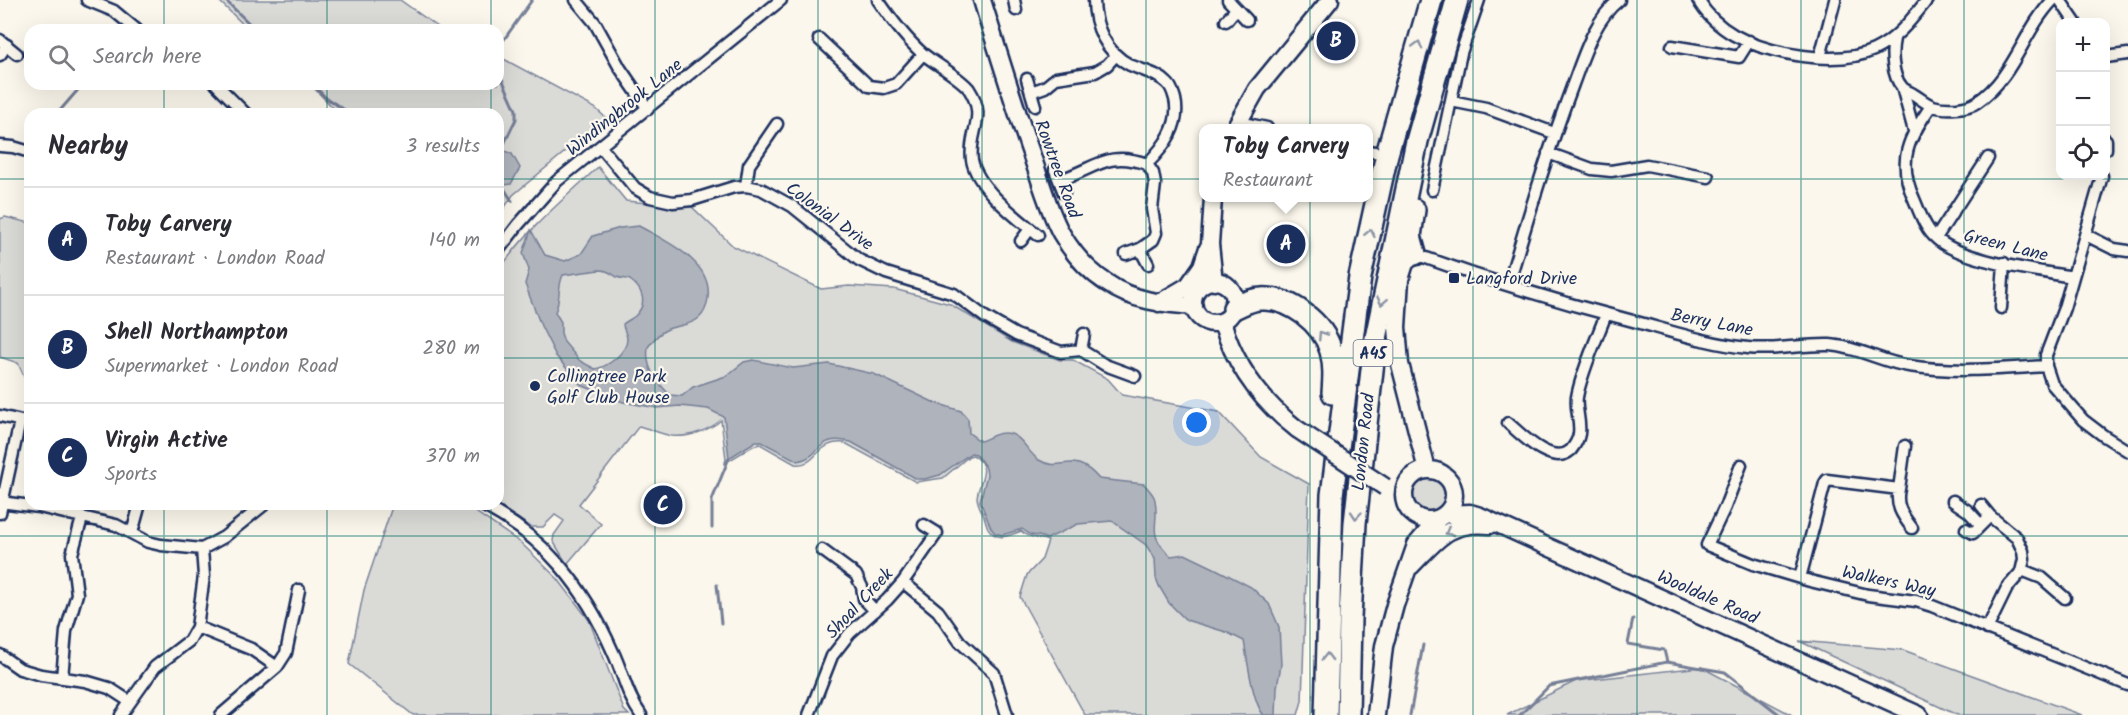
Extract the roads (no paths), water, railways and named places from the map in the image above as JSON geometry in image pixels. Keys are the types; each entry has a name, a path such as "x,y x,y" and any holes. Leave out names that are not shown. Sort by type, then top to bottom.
{"highway":[{"name":"London Road","path":"1373,187 1378,153 1431,0"},
{"name":"London Road","path":"1348,715 1355,523 1375,343 1416,141 1457,0"},
{"path":"1415,254 1410,236 1415,199 1466,0"},
{"name":"London Road","path":"1326,715 1332,495 1371,202"},
{"path":"1228,315 1249,301 1275,300 1304,314 1325,338 1331,351 1334,369 1332,495"}],"street":[{"path":"87,0 114,11 130,24"},
{"path":"576,0 596,23 620,68 648,109"},
{"name":"Windingbrook Lane","path":"504,243 557,181 782,0"},
{"path":"878,0 902,34 923,54 967,87 978,112 972,145 972,162 989,190 1008,211 1034,232 1021,241"},
{"name":"Rowtree Road","path":"982,0 1028,144 1051,211 1062,234 1094,274 1125,294 1159,303 1194,306"},
{"path":"1094,0 1095,16 1100,32 1116,55 1130,65 1161,78 1170,85 1173,93 1176,104 1175,119 1169,136 1160,151 1147,164"},
{"path":"1228,0 1247,20"},
{"path":"1237,124 1257,89 1330,0"},
{"path":"1432,190 1461,53 1479,0"},
{"path":"1508,285 1554,133 1595,30 1605,13 1619,0"},
{"path":"1698,0 1720,25 1735,36 1786,52 1837,58 1863,54 1894,39 1927,0"},
{"path":"1820,57 1835,0"},
{"path":"1902,87 1931,106 1954,108 1975,104 1992,91 2005,76 2033,25 2053,0"},
{"path":"2060,0 2072,18"},
{"path":"1226,21 1236,9"},
{"path":"819,39 869,86 884,88 896,84 923,54"},
{"path":"1894,39 1893,61 1914,131"},
{"path":"1672,46 1739,57 1749,41"},
{"path":"0,55 3,42 17,54"},
{"path":"2110,56 2128,54"},
{"path":"1031,92 1045,87 1056,78 1095,72 1107,65 1116,55"},
{"path":"1027,79 1035,106"},
{"path":"222,90 240,108"},
{"path":"1451,100 1486,108 1554,133"},
{"name":"Green Lane","path":"1931,106 1914,131 1905,160 1905,177 1924,222 1936,238 1960,252 2073,278"},
{"path":"746,186 749,165 777,124"},
{"path":"0,146 24,150"},
{"name":"Colonial Drive","path":"601,147 635,188 650,197 673,202 692,200 734,187 746,186 761,189 792,206 859,260 886,273 954,294 1016,335 1061,352 1082,350 1105,365 1136,376"},
{"path":"1548,153 1592,169 1611,171 1636,166 1658,166 1708,177"},
{"path":"1064,193 1058,175 1122,157 1147,164 1153,173 1155,183 1152,210 1156,233 1153,240 1140,249 1126,254"},
{"path":"1936,238 1988,158"},
{"path":"2101,180 2064,309 2046,355 2046,366 2052,384 2078,414 2104,436 2128,451"},
{"path":"1213,202 1210,244 1214,282"},
{"path":"2086,235 2114,249 2128,251"},
{"path":"1159,303 1188,286 1202,266 1210,244"},
{"path":"1140,249 1148,264"},
{"path":"1415,254 1405,263 1400,279 1397,327 1400,364 1426,470"},
{"name":"Berry Lane","path":"1415,254 1606,314 1677,333 1747,348 1831,345 1850,348 1908,366 1962,371 2046,366"},
{"path":"2001,308 2004,263"},
{"path":"1228,315 1214,323 1203,320 1194,306 1197,290 1203,285 1214,282 1221,283 1232,291 1235,298 1228,315 1231,349 1244,373 1269,405 1298,429 1405,500 1413,515 1422,519 1442,517"},
{"path":"1508,423 1545,452 1568,453 1579,437 1580,426 1576,399 1606,314"},
{"path":"1082,350 1084,334"},
{"path":"0,416 24,422"},
{"path":"24,426 1,506 24,507"},
{"path":"1905,446 1897,499 1899,508 1912,528"},
{"name":"Walkers Way","path":"1741,465 1707,545 1753,564 1800,578 1868,595 1916,601 1932,606 2067,659 2128,686"},
{"path":"1376,715 1384,646 1395,604 1416,545 1442,517 1453,501 1453,488 1444,476 1434,471 1426,470 1412,477 1406,485 1405,500 1413,524 1416,545"},
{"path":"1800,578 1827,480 1899,489"},
{"name":"Wooldale Road","path":"1453,488 1480,516"},
{"path":"1953,501 1968,511 1981,525"},
{"path":"1980,505 2020,542 2024,559 2022,570 2007,588 1987,629"},
{"path":"51,510 116,525 148,542 202,549 224,537 258,510"},
{"path":"132,532 138,510"},
{"path":"490,510 538,544 580,588 601,623 633,704 641,715"},
{"name":"Wooldale Road","path":"1442,517 1470,513 1480,516 1919,715"},
{"path":"1966,530 1972,533 1990,516"},
{"path":"62,678 66,631 77,594 72,554 82,518"},
{"path":"1408,569 1442,535 1460,526 1478,524 1503,527"},
{"name":"Shoal Creek","path":"809,715 832,656 850,633 903,582 937,533 924,525"},
{"path":"121,715 155,667 189,641 197,627 204,576 202,549"},
{"path":"822,550 856,575 862,587 864,599 874,611"},
{"path":"2022,570 2042,578 2065,598"},
{"path":"903,582 938,611 960,642 994,673 1007,715"},
{"path":"221,715 278,667 286,653 299,590"},
{"path":"197,627 251,649 278,667"},
{"path":"0,655 20,669 41,675 85,681 109,688 129,701"}],"waterway":[{"path":"225,0 250,24"},
{"path":"504,40 532,0"},
{"path":"504,83 516,110 516,119 504,144"},
{"path":"62,108 78,90"},
{"path":"318,90 342,108"},
{"path":"504,188 512,201"},
{"path":"712,528 712,500 729,458"},
{"path":"717,585 721,623"},
{"path":"1633,619 1628,644 1664,650 1667,662"},
{"path":"1410,715 1423,645"},
{"path":"1520,715 1549,686 1667,662 1725,672 1780,715"}],"place":[{"name":"Shell Northampton","path":"1336,41"},
{"name":"Toby Carvery","path":"1286,244"},
{"name":"Langford Drive","path":"1454,278"},
{"name":"Collingtree Park Golf Club House","path":"535,386"},
{"name":"Virgin Active","path":"663,505"}]}
